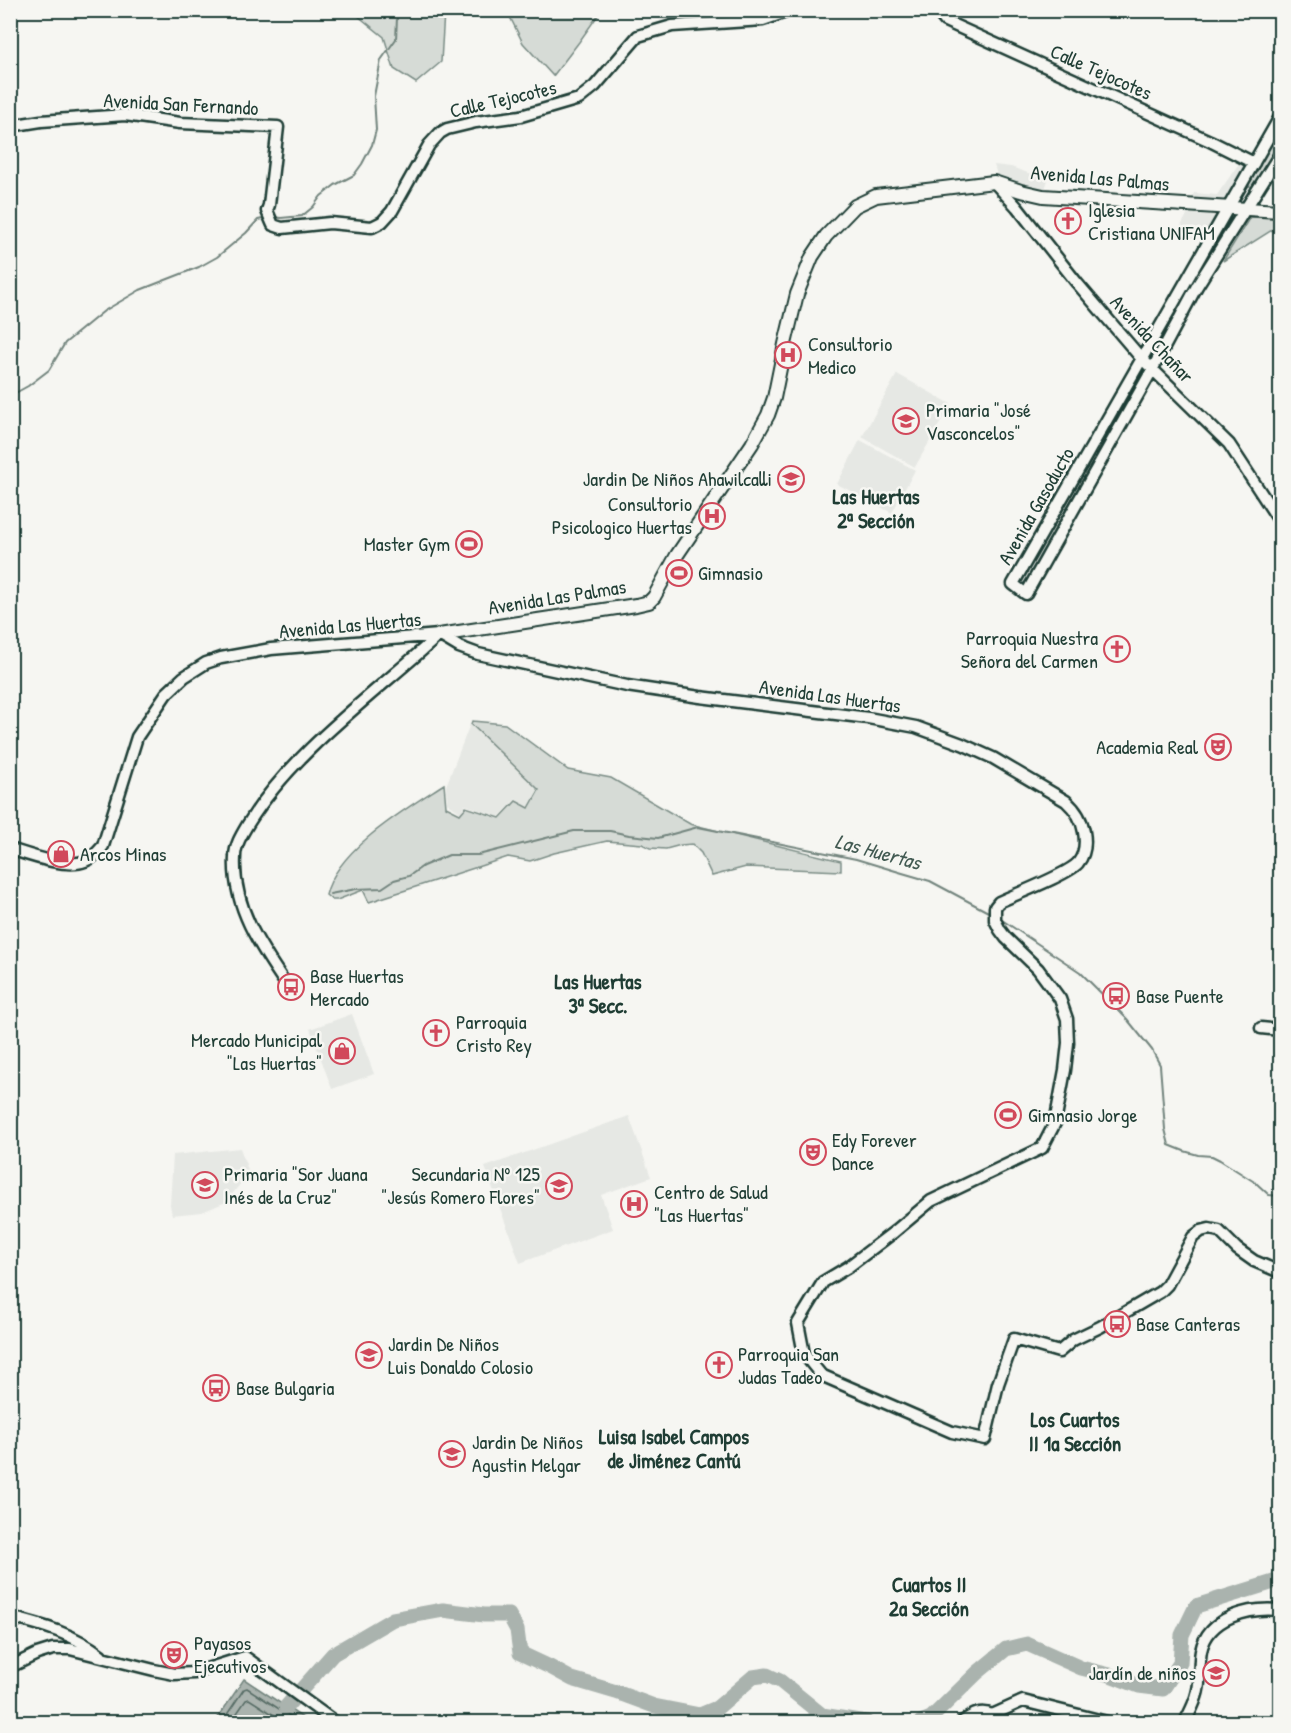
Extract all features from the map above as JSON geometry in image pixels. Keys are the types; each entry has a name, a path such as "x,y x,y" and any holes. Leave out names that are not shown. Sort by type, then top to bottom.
{"main road":[{"name":"Avenida Las Palmas","path":"439,635 649,602 657,593 677,555 752,444 768,415 779,377 784,344 797,294 812,257 826,236 855,206 876,196 994,182 1043,196 1281,211"}],"street":[{"name":"Calle Tejocotes","path":"269,213 273,225 282,228 330,223 372,227 382,222 401,197 429,144 447,129 476,122 521,116 579,99 595,86 638,36 672,26 764,20 792,10"},
{"name":"Calle Tejocotes","path":"936,10 945,21 1254,163"},
{"name":"Avenida San Fernando","path":"10,126 41,121 125,116 180,123 278,127 269,213"},
{"name":"Avenida Gasoducto","path":"1281,117 1013,584 1026,594 1197,286 1281,154"},
{"name":"Avenida Chañar","path":"994,182 1141,358 1229,444 1281,522"},
{"name":"Avenida Las Huertas","path":"10,849 64,863 80,863 93,857 103,846 137,737 166,694 184,676 206,663 271,649 439,635 459,647 478,654 609,683 700,697 868,717 916,727 993,758 1074,807 1082,823 1085,840 1084,853 1078,862 999,902 994,915 1006,938 1038,969 1060,999 1068,1030 1065,1071 1055,1123 1042,1148 931,1201 848,1267 823,1281 798,1323 804,1354 821,1375 952,1432 985,1439 998,1384 1014,1340 1059,1352 1073,1340 1160,1292 1167,1285 1192,1237 1201,1231 1209,1229 1219,1231 1237,1250 1254,1261 1281,1272"},
{"path":"292,993 266,955 246,918 236,886 235,854 238,842 265,798 305,755 439,635"},
{"path":"1261,1028 1281,1030"},
{"path":"1185,1722 1198,1691 1201,1652 1208,1635 1214,1628 1237,1613 1248,1610 1281,1610"},
{"path":"10,1617 48,1627 86,1643 104,1657"},
{"path":"10,1667 53,1649 70,1649 174,1674 194,1673 245,1657 335,1722"},
{"path":"962,1722 980,1712 992,1715 1023,1701 1107,1722"}],"shaded area":[{"path":"352,11 446,11 444,12 441,62 416,83 394,69 384,37"},
{"path":"507,11 601,11 553,76 523,43"},
{"path":"1280,126 1280,143 1254,188 1247,185"},
{"path":"1240,162 1250,169 1228,201 1191,199 1194,193 1217,195"},
{"path":"994,165 1011,167 1048,180 1044,192 999,181"},
{"path":"1233,211 1239,213 1152,362 1147,357"},
{"path":"1188,213 1218,215 1205,239 1175,237"},
{"path":"1250,217 1280,218 1280,225 1223,261"},
{"path":"1143,367 1147,372 1092,469 1087,468 1086,465"},
{"name":"Primaria \"José Vasconcelos\"","path":"897,374 951,404 915,467 862,437"},
{"path":"860,440 915,470 892,513 837,484"},
{"path":"1082,476 1086,481 1031,579 1020,585 1078,478"},
{"path":"472,721 505,724 568,770 611,778 690,824 841,861 841,871 746,867 712,876 701,853 692,844 666,849 607,841 530,861 508,857 369,902 363,890 332,900 326,895 333,878 358,846 393,818 444,784 446,807 460,814 466,807 500,818 516,801 529,808 539,790 471,724"},
{"path":"470,724 538,790 528,808 516,799 499,817 465,805 461,813 447,803 446,786"},
{"name":"Mercado Municipal \"Las Huertas\"","path":"352,1014 374,1074 332,1089 310,1029"},
{"name":"Secundaria Nº 125 \"Jesús Romero Flores\"","path":"629,1116 651,1177 601,1195 613,1229 520,1263 485,1167"},
{"name":"Primaria \"Sor Juana Inés de la Cruz\"","path":"240,1148 249,1173 226,1202 202,1212 172,1215 170,1205 173,1155"}],"water":[{"path":"244,1679 309,1722 215,1722"}],"waterway":[{"path":"272,217 302,216 321,196 354,175 362,164 372,145 376,130 374,96 381,60 396,39 397,18 394,10"},
{"path":"10,396 49,370 65,343 104,311 140,290 199,267 217,257 258,220 267,218"},
{"name":"Las Huertas","path":"330,894 356,889 382,888 394,880 409,876 423,866 449,855 478,855 574,831 610,831 658,838 698,827 856,859 930,881 992,914"},
{"name":"Las Huertas","path":"999,918 1080,972 1127,1019 1152,1050 1160,1065 1165,1129 1169,1145 1198,1155 1212,1156 1256,1183 1269,1195 1280,1196"},
{"path":"921,1722 931,1718 977,1673 1006,1649 1027,1644 1081,1668 1110,1675 1139,1686 1163,1689 1180,1663 1182,1635 1196,1606 1280,1580"},
{"path":"286,1707 333,1654 393,1619 443,1610 484,1615 509,1615 517,1630 520,1653 572,1679 654,1706 700,1715 717,1708 753,1677 767,1675 780,1681 822,1715 866,1722"}],"place":[{"name":"Iglesia Cristiana UNIFAM","path":"1068,221"},
{"name":"Consultorio Medico","path":"788,355"},
{"name":"Primaria \"José Vasconcelos\"","path":"906,421"},
{"name":"Jardin De Niños Ahawilcalli","path":"791,479"},
{"name":"Consultorio Psicologico Huertas","path":"712,516"},
{"name":"Master Gym","path":"469,544"},
{"name":"Gimnasio","path":"679,573"},
{"name":"Parroquia Nuestra Señora del Carmen","path":"1117,649"},
{"name":"Academia Real","path":"1218,747"},
{"name":"Arcos Minas","path":"61,854"},
{"name":"Base Huertas Mercado","path":"291,987"},
{"name":"Base Puente","path":"1116,996"},
{"name":"Parroquia Cristo Rey","path":"436,1033"},
{"name":"Mercado Municipal \"Las Huertas\"","path":"342,1051"},
{"name":"Gimnasio Jorge","path":"1008,1115"},
{"name":"Edy Forever Dance","path":"813,1152"},
{"name":"Primaria \"Sor Juana Inés de la Cruz\"","path":"205,1185"},
{"name":"Secundaria Nº 125 \"Jesús Romero Flores\"","path":"559,1186"},
{"name":"Centro de Salud \"Las Huertas\"","path":"634,1204"},
{"name":"Base Canteras","path":"1117,1324"},
{"name":"Jardin De Niños Luis Donaldo Colosio","path":"369,1355"},
{"name":"Parroquia San Judas Tadeo","path":"719,1365"},
{"name":"Base Bulgaria","path":"216,1388"},
{"name":"Jardin De Niños Agustin Melgar","path":"452,1454"},
{"name":"Payasos Ejecutivos","path":"174,1655"},
{"name":"Jardín de niños","path":"1216,1673"}],"district":[{"name":"Las Huertas 2ª Sección","path":"876,509"},
{"name":"Las Huertas 3ª Secc.","path":"598,994"},
{"name":"Los Cuartos II 1a Sección","path":"1075,1432"},
{"name":"Luisa Isabel Campos de Jiménez Cantú","path":"674,1449"},
{"name":"Cuartos II 2a Sección","path":"929,1597"}]}
